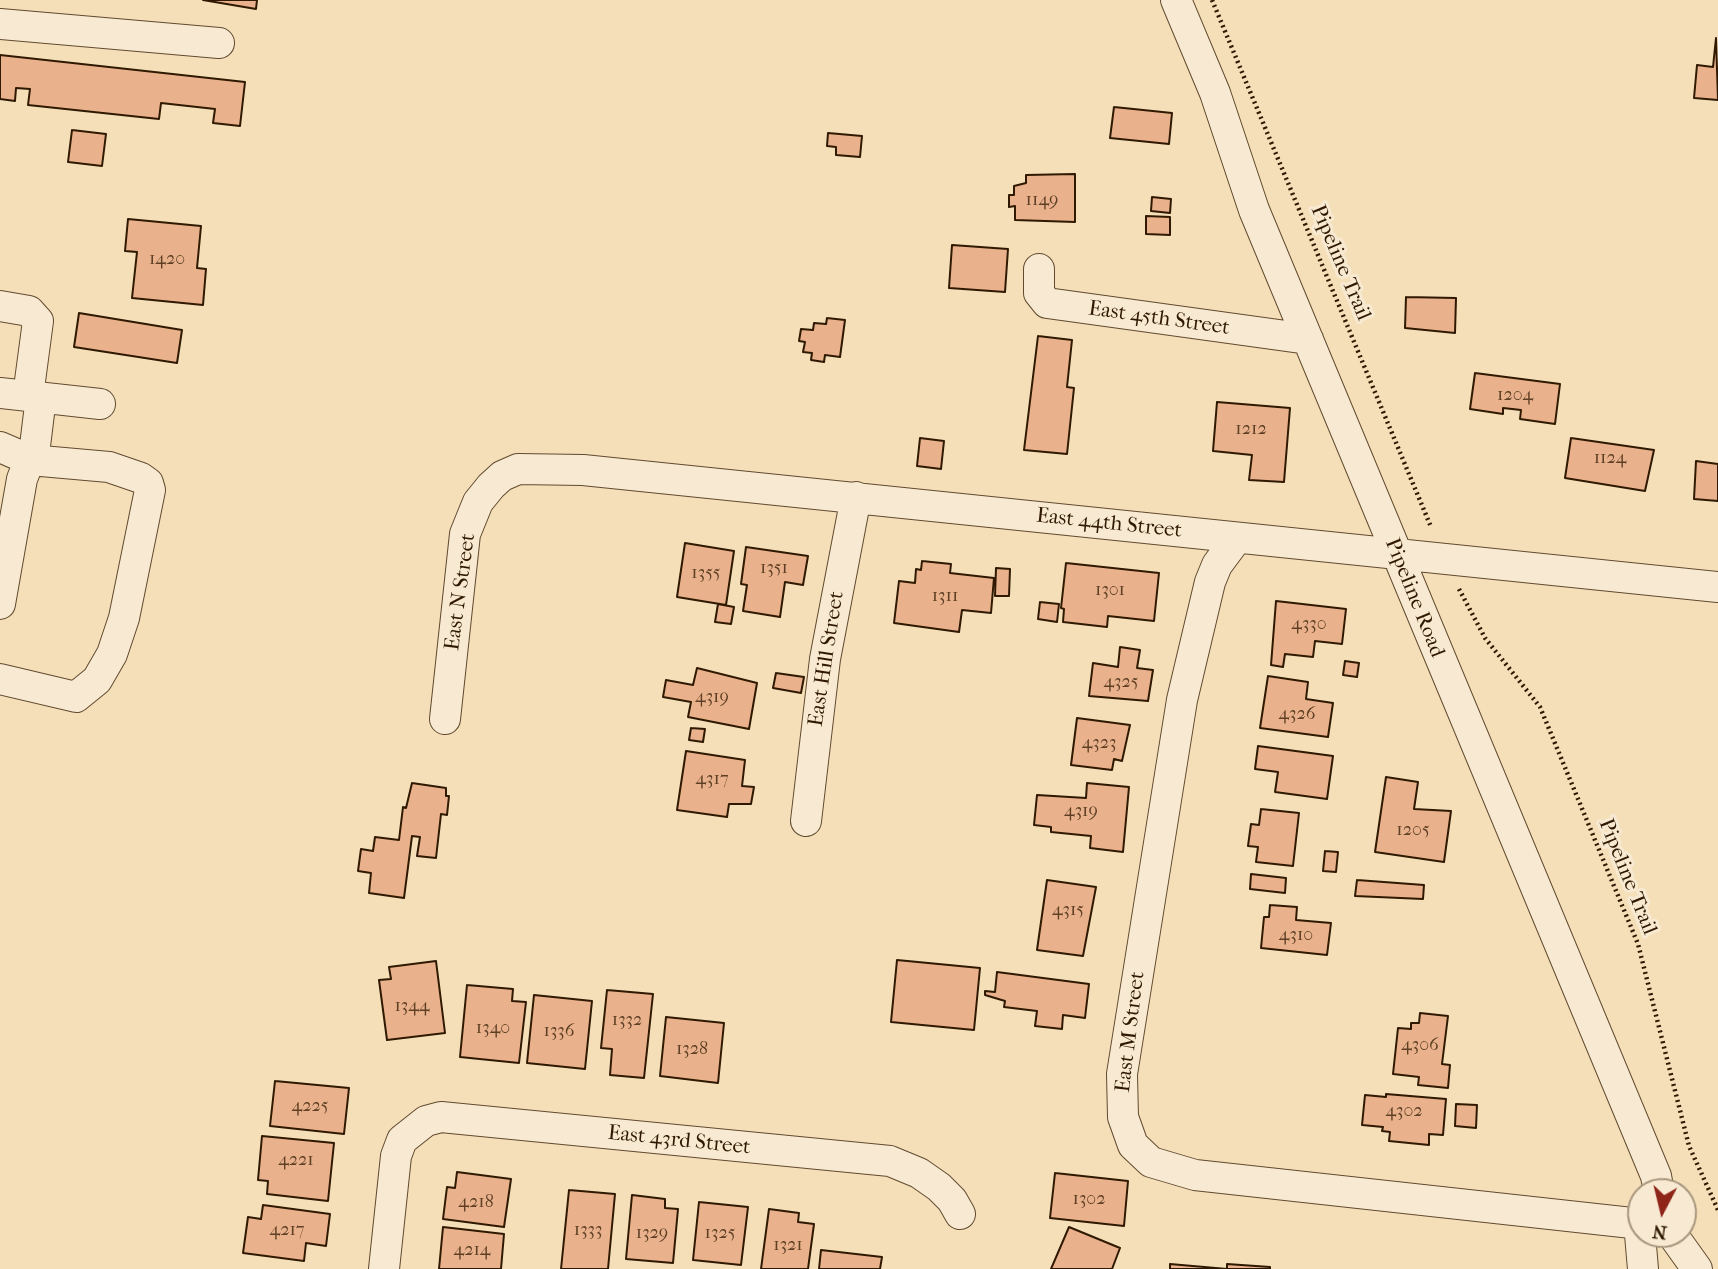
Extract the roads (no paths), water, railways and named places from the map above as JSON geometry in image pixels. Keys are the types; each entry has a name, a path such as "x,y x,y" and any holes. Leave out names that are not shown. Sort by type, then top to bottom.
{"street":[{"name":"Pipeline Road","path":"1176,0 1215,93 1254,210 1655,1178"},
{"path":"0,24 219,43"},
{"name":"East 45th Street","path":"1039,269 1039,293 1046,303 1308,340"},
{"path":"0,306 29,311 38,321 23,395 35,446 8,512 0,604"},
{"path":"23,395 100,404"},
{"path":"0,447 30,460 109,467 141,478 148,483 150,490 124,618 112,654 97,680 76,696 0,679"},
{"name":"East 44th Street","path":"502,476 518,469 572,469 1718,587"},
{"name":"East N Street","path":"445,719 465,534 478,502 502,476"},
{"name":"East Hill Street","path":"806,821 825,659 856,497"},
{"name":"East M Street","path":"1237,538 1217,565 1210,582 1182,701 1122,1074 1123,1116 1133,1145 1151,1162 1195,1175 1627,1222"},
{"name":"East 43rd Street","path":"384,1269 396,1156 402,1140 426,1121 441,1117 890,1161 919,1172 939,1187 952,1199 960,1214"},
{"path":"1642,1248 1643,1269"},
{"path":"1682,1248 1697,1269"}]}
